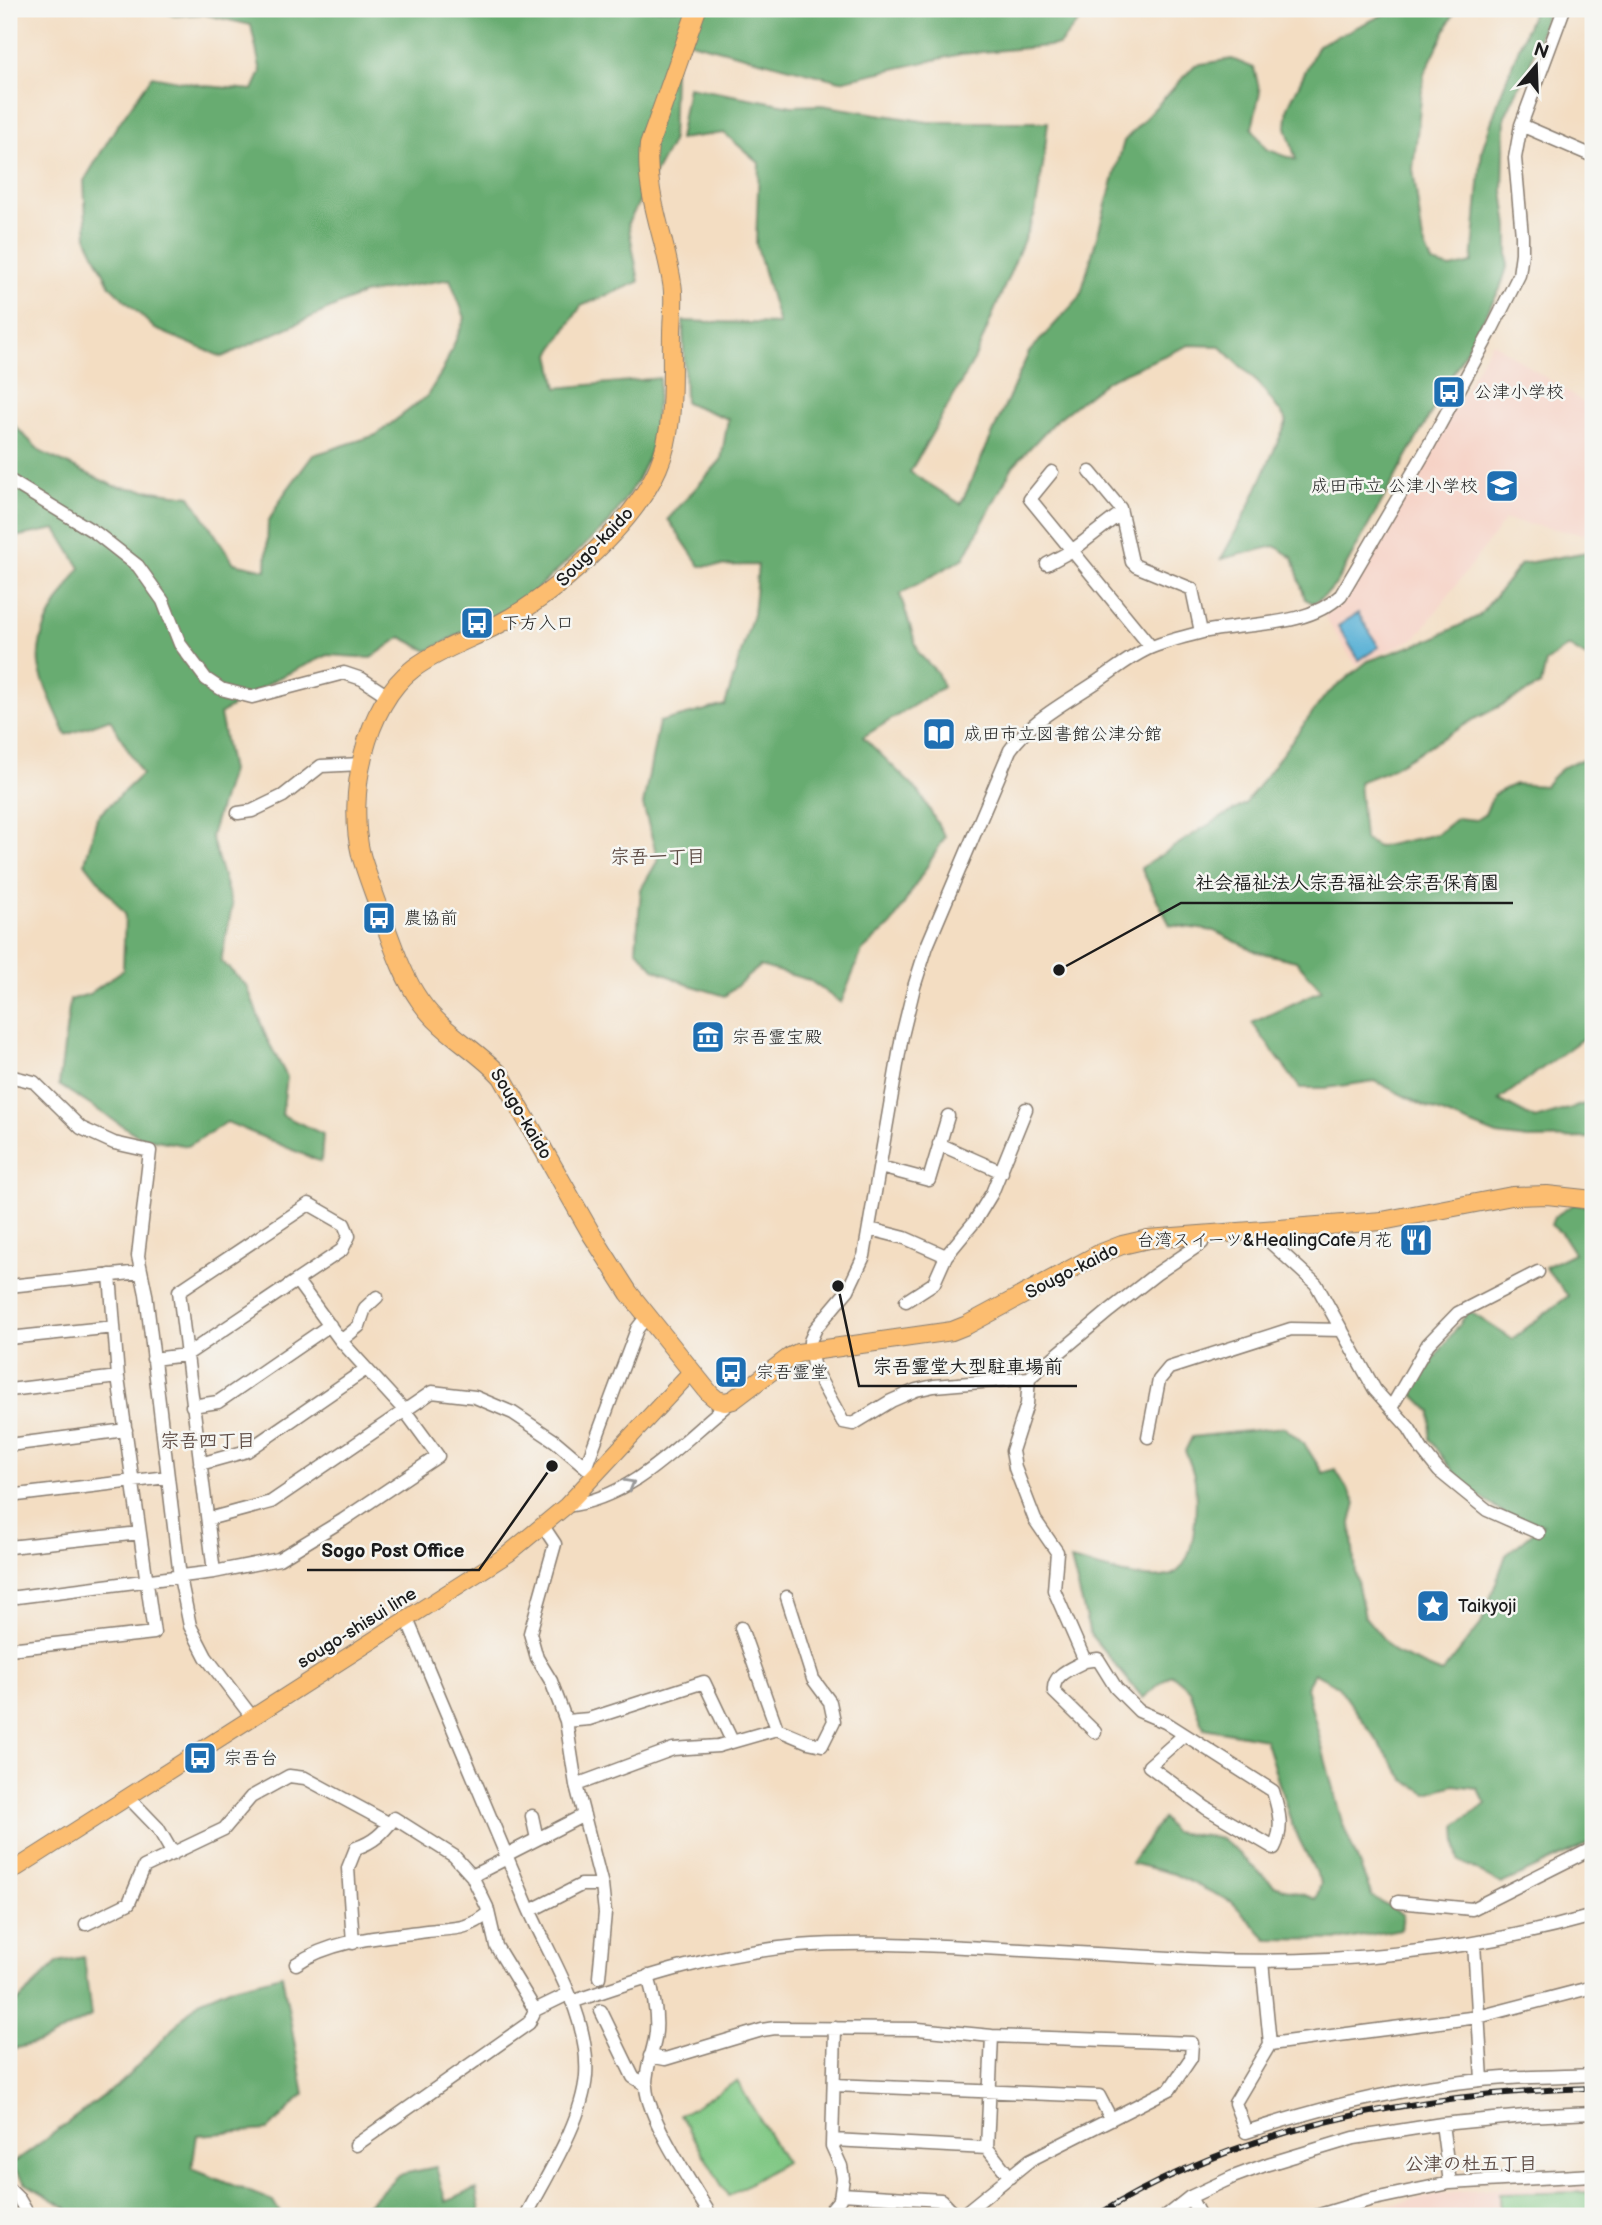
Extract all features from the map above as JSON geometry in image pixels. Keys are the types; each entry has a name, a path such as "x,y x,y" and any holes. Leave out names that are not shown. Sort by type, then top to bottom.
{"highway":[{"name":"Sougo-kaido","path":"697,9 649,145 647,166 673,286 669,420 659,467 633,509 553,590 501,623 415,667 400,679 388,696 369,735 361,764 357,797 361,855 393,946 417,997 442,1027 487,1059 502,1077 592,1235 647,1316 691,1372 717,1400 725,1402 733,1400 790,1357 810,1350 952,1331 1122,1245 1148,1239 1382,1220 1512,1196 1547,1195 1593,1200"}],"main road":[{"name":"sougo-shisui line","path":"9,1873 508,1554 566,1506 590,1470 691,1372"}],"street":[{"path":"1203,1235 1202,1243 1128,1296 1029,1378 916,1390 891,1401 853,1424 843,1422 814,1369 810,1341 817,1328 848,1290 864,1256 902,1036 927,946 1002,766 1019,738 1034,724 1132,657 1152,647 1202,632 1313,613 1330,606 1341,595 1425,452 1491,331 1518,275 1522,236 1515,158 1521,125 1564,9"},
{"path":"1521,125 1593,156"},
{"path":"1052,472 1030,499 1152,647"},
{"path":"1090,472 1120,508 1132,562 1192,589 1202,632"},
{"path":"9,480 96,533 138,566 163,601 180,644 206,679 221,689 252,696 344,673 362,678 388,696"},
{"path":"1047,564 1073,550 1121,513"},
{"path":"239,813 252,811 283,796 321,766 361,764"},
{"path":"9,1076 34,1082 81,1128 114,1143 150,1151 138,1256 146,1294 180,1577 190,1626 206,1657 252,1717"},
{"path":"905,1301 934,1283 946,1256 975,1221 1002,1172 1026,1109"},
{"path":"880,1167 929,1180 948,1116"},
{"path":"939,1144 1002,1172"},
{"path":"153,1359 186,1355 342,1250 349,1236 344,1224 309,1204 179,1291 186,1355 192,1406 214,1572"},
{"path":"870,1229 905,1238 946,1256"},
{"path":"1257,1230 1316,1284 1368,1380 1409,1428 1439,1471 1487,1510 1539,1533"},
{"path":"9,1286 141,1272"},
{"path":"1391,1408 1428,1344 1458,1313 1538,1272"},
{"path":"9,1649 154,1633 118,1377 110,1275"},
{"path":"9,1598 180,1577 279,1559 438,1456 405,1410 341,1341 297,1281"},
{"path":"341,1341 359,1326 365,1308 377,1297"},
{"path":"208,1519 271,1502 432,1392 475,1397 513,1413 555,1441 590,1470 637,1329 647,1316"},
{"path":"192,1406 218,1402 330,1325"},
{"path":"9,1338 114,1327"},
{"path":"1148,1437 1159,1380 1169,1368 1291,1329 1342,1330"},
{"path":"200,1464 247,1451 366,1369"},
{"path":"9,1390 118,1377"},
{"path":"1029,1378 1027,1404 1012,1451 1015,1468 1035,1520 1057,1552 1054,1590 1085,1661"},
{"path":"566,1506 588,1504 606,1497 643,1476 733,1400"},
{"path":"9,1445 126,1430"},
{"path":"9,1496 167,1477"},
{"path":"543,1526 555,1544 530,1633 537,1658 551,1681 566,1721 576,1785 602,1885 605,1913 599,1977"},
{"path":"9,1547 140,1533"},
{"path":"576,1785 673,1749 718,1746 777,1729 822,1745 834,1721 830,1702 813,1679 787,1597"},
{"path":"407,1619 530,1911 570,1998 585,2046 586,2078 583,2094 569,2132 526,2216"},
{"path":"741,1628 777,1729"},
{"path":"1095,1732 1054,1692 1053,1684 1058,1676 1085,1661 1098,1659 1116,1688 1139,1711 1165,1722 1273,1791 1281,1834 1274,1848 1206,1808 1149,1766 1184,1735"},
{"path":"566,1721 589,1719 704,1682 732,1741"},
{"path":"86,1924 129,1903 145,1867 225,1829 251,1797 289,1776 305,1778 390,1824"},
{"path":"128,1797 158,1828 173,1854"},
{"path":"472,1876 584,1815"},
{"path":"532,1816 537,1839"},
{"path":"353,1943 348,1864 356,1848 371,1843 394,1818 454,1856 472,1876 487,1907 496,1946 534,2004 535,2010 529,2023 356,2145"},
{"path":"1398,1902 1472,1909 1593,1848"},
{"path":"530,1911 581,1885 602,1885"},
{"path":"296,1964 333,1946 431,1930 454,1930 488,1913"},
{"path":"535,2010 697,1962 748,1952 848,1943 1262,1961 1406,1954 1474,1943 1593,1916"},
{"path":"1474,1943 1482,2080"},
{"path":"1262,1961 1270,2044 1235,2103 1246,2132 1311,2110 1367,2098 1482,2080 1593,2075"},
{"path":"648,1976 655,2004 656,2027 645,2084 653,2112 710,2216"},
{"path":"1270,2044 1478,2017 1593,1987"},
{"path":"601,2011 633,2077 645,2084"},
{"path":"650,2056 665,2059 762,2030 835,2028 918,2029 992,2036 1192,2043 1191,2059 1170,2089 1030,2160 958,2216 941,2200 841,2194"},
{"path":"826,2216 840,2199 843,2178 841,2165 832,2146 835,2028"},
{"path":"992,2036 987,2148 1010,2177"},
{"path":"834,2085 1099,2096 1111,2119"},
{"path":"1166,2216 1190,2197 1268,2164 1354,2138 1442,2124 1593,2113"},
{"path":"1442,2124 1450,2183"},
{"path":"833,2140 987,2148"},
{"path":"1316,2216 1369,2200 1450,2183 1593,2175"},
{"path":"9,2189 29,2216"},
{"path":"1190,2197 1200,2216"}],"shaded area":[{"name":"成田市立 公津小学校","path":"1492,342 1593,409 1593,536 1505,520 1416,638 1356,665 1324,616 1337,607 1347,595"},
{"path":"1593,2185 1593,2216 1349,2216 1432,2195 1493,2189"}],"green space":[{"path":"159,9 1089,9 1059,45 961,54 840,81 675,38 672,142 628,223 639,282 581,306 550,354 557,388 660,378 651,451 637,481 609,523 526,599 428,651 401,637 371,658 328,655 276,679 220,714 231,771 211,836 232,906 221,961 247,986 267,1039 287,1077 282,1115 323,1134 321,1162 227,1122 188,1146 140,1137 59,1085 70,1000 89,994 123,970 125,914 85,863 97,817 142,774 110,719 66,735 40,672 39,651 45,626 80,568 56,529 9,538 9,420 41,452 114,486 190,496 234,563 266,570 268,522 284,494 313,455 376,435 427,396 443,370 465,318 450,279 363,294 222,357 155,329 110,286 87,239 84,181 115,129 152,76 206,86 253,90 261,72 251,25 202,14 174,16"},
{"path":"1396,9 1456,9 1424,74 1413,169 1423,241 1432,263 1451,268 1472,263 1482,150 1534,9 1548,9 1530,64 1505,116 1503,191 1508,226 1508,264 1500,289 1336,584 1313,603 1305,599 1293,558 1275,546 1221,559 1249,507 1287,421 1260,385 1220,346 1189,345 1108,380 1054,422 1013,466 964,558 900,594 919,654 937,672 943,687 863,737 920,793 945,837 891,925 862,951 841,1003 809,980 760,966 725,996 686,984 654,969 636,949 641,889 658,860 643,805 659,722 725,705 753,614 758,565 700,566 668,519 721,460 728,419 685,402 683,321 779,324 756,244 759,163 724,133 679,139 688,87 792,106 821,105 928,122 1048,122 1035,213 974,360 910,472 961,504 1029,352 1080,297 1124,141 1195,65 1232,59 1254,68 1260,92 1252,128 1266,149 1296,160 1286,127 1288,107 1318,45"},
{"path":"1593,551 1593,661 1568,646 1546,662 1541,685 1473,720 1387,771 1359,782 1364,839 1378,847 1437,834 1457,818 1476,820 1485,814 1494,794 1515,784 1545,786 1566,766 1593,759 1593,1031 1499,1100 1535,1119 1585,1104 1593,1098 1593,1138 1528,1139 1497,1135 1422,1105 1375,1081 1326,1088 1300,1088 1252,1023 1322,990 1296,961 1257,952 1214,931 1170,925 1141,868 1245,804 1325,696 1368,661 1434,638 1479,616 1521,564"},
{"path":"1574,1204 1593,1207 1593,1842 1501,1884 1458,1860 1456,1825 1486,1804 1477,1788 1454,1785 1427,1793 1405,1780 1338,1686 1314,1673 1306,1687 1342,1822 1372,1896 1403,1915 1401,1929 1343,1940 1267,1939 1232,1902 1174,1874 1131,1863 1162,1818 1173,1832 1221,1838 1274,1885 1316,1899 1321,1883 1292,1825 1265,1739 1204,1728 1190,1690 1171,1674 1143,1698 1090,1634 1071,1560 1135,1576 1171,1575 1180,1569 1186,1560 1194,1534 1195,1481 1185,1451 1192,1437 1284,1427 1305,1445 1323,1473 1335,1469 1356,1503 1351,1523 1355,1573 1365,1617 1395,1653 1442,1673 1481,1624 1506,1555 1543,1524 1507,1515 1463,1485 1430,1439 1431,1412 1410,1391 1469,1311 1512,1339 1568,1296 1545,1267 1574,1253 1561,1233 1551,1225 1554,1217"},
{"path":"84,1957 91,2016 45,2041 9,2050 9,2010 58,1962"},
{"path":"282,1975 304,2094 268,2130 197,2135 192,2169 273,2201 282,2216 69,2216 67,2208 25,2183 11,2165 122,2082 199,2001 229,1988"},
{"path":"737,2081 785,2162 728,2196 680,2115"},
{"path":"436,2167 446,2202 476,2189 481,2216 356,2216 398,2175"},
{"path":"1593,2192 1593,2216 1500,2216 1499,2194"}],"water":[{"path":"1358,613 1379,647 1359,660 1338,626"}],"railway":[{"path":"1096,2216 1153,2184 1212,2158 1273,2136 1336,2119 1464,2097 1593,2088"}],"place":[{"name":"公津小学校","path":"1449,392"},
{"name":"成田市立 公津小学校","path":"1502,486"},
{"name":"下方入口","path":"477,623"},
{"name":"成田市立図書館公津分館","path":"939,734"},
{"name":"農協前","path":"379,918"},
{"name":"社会福祉法人宗吾福祉会宗吾保育園","path":"1059,970"},
{"name":"宗吾霊宝殿","path":"708,1037"},
{"name":"台湾スイーツ&HealingCafe月花","path":"1416,1240"},
{"name":"宗吾霊堂大型駐車場前","path":"838,1286"},
{"name":"宗吾霊堂","path":"731,1372"},
{"name":"Sogo Post Office","path":"552,1466"},
{"name":"Taikyoji","path":"1433,1606"},
{"name":"宗吾台","path":"200,1758"}],"district":[{"name":"宗吾一丁目","path":"658,857"},
{"name":"宗吾四丁目","path":"208,1441"},
{"name":"公津の杜五丁目","path":"1471,2164"}]}
